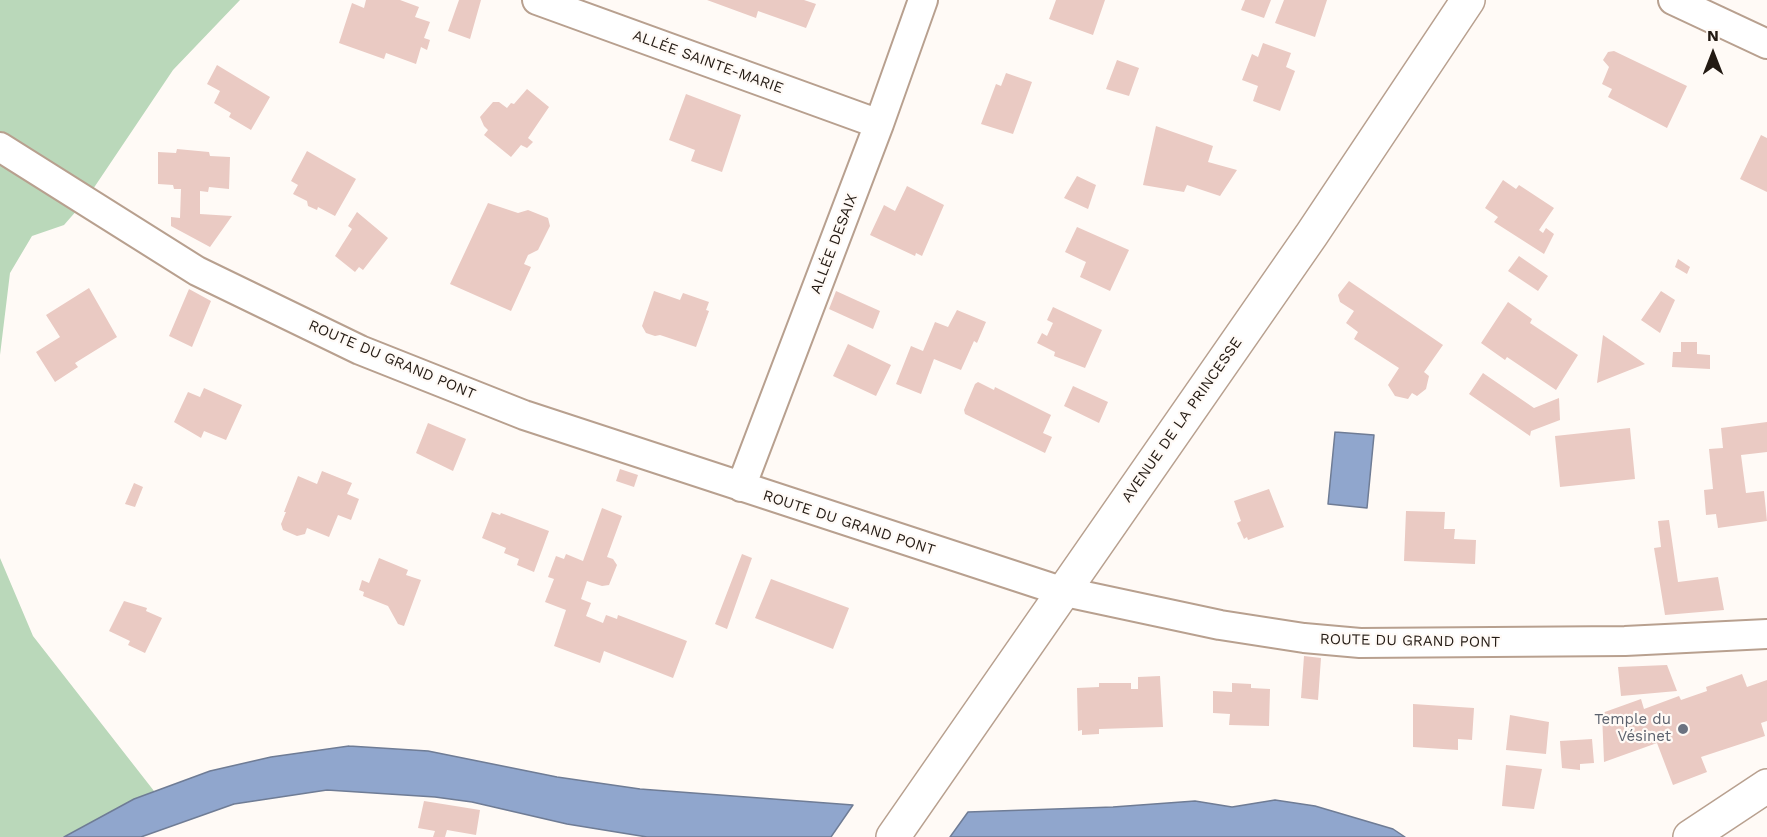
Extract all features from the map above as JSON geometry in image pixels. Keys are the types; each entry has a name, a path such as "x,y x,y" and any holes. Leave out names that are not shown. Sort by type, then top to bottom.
{"street":[{"name":"ALLÉE SAINTE-MARIE","path":"537,0 879,124"},
{"name":"ALLÉE DESAIX","path":"741,488 879,124 923,0"},
{"name":"AVENUE DE LA PRINCESSE","path":"892,837 1311,234 1468,0"},
{"path":"1673,0 1767,44"},
{"name":"ROUTE DU GRAND PONT","path":"0,147 197,271 360,350 524,415 1061,591 1220,625 1304,638 1360,642 1625,641 1767,634"},
{"path":"1689,837 1767,786"}],"green space":[{"path":"0,0 240,0 173,70 85,201 64,225 32,236 10,273 0,355"},
{"path":"0,558 33,636 154,791 92,837 0,837"}],"water":[{"path":"1335,432 1374,435 1367,508 1328,504"},
{"path":"349,746 428,751 557,777 640,789 853,805 831,837 647,837 567,824 472,802 435,797 327,790 234,804 141,837 64,837 134,799 210,771 271,757"},
{"path":"1275,800 1315,806 1393,829 1405,837 950,837 968,812 1113,807 1195,801 1232,807"}],"building":[{"path":"366,0 400,0 419,7 415,17 430,22 424,38 430,40 427,50 421,47 416,64 386,53 384,59 339,43 352,3 364,8"},
{"path":"459,0 481,0 470,39 448,31"},
{"path":"707,0 804,0 816,4 806,28 758,11 756,18"},
{"path":"1056,0 1105,0 1093,35 1049,19"},
{"path":"1245,0 1271,0 1264,18 1241,10"},
{"path":"1284,0 1327,0 1315,37 1275,23"},
{"path":"1263,43 1291,53 1286,67 1295,71 1280,111 1253,101 1258,86 1242,80 1252,54 1258,57"},
{"path":"1614,51 1687,86 1667,128 1608,97 1612,89 1602,84 1609,67 1603,60 1608,52"},
{"path":"1117,60 1139,68 1129,96 1106,89"},
{"path":"217,65 270,97 251,130 229,117 231,113 214,103 220,91 207,84"},
{"path":"1006,73 1032,82 1013,134 981,124 996,84 1001,86"},
{"path":"527,89 549,107 528,138 533,142 527,148 521,145 511,157 484,135 488,130 480,117 493,102 499,102 507,108 511,103 514,104"},
{"path":"686,94 741,115 722,172 691,161 695,150 669,140"},
{"path":"1156,126 1213,146 1208,162 1237,170 1220,196 1187,185 1184,192 1143,185"},
{"path":"1761,135 1767,138 1767,192 1740,179"},
{"path":"177,149 209,152 210,156 230,157 229,189 209,187 208,192 200,191 200,214 232,216 210,247 171,226 171,217 180,218 181,189 174,189 173,185 158,184 158,152 176,153"},
{"path":"307,151 356,179 335,216 318,207 317,210 308,206 307,201 293,194 298,185 291,181"},
{"path":"1077,176 1096,185 1088,209 1064,198"},
{"path":"1503,180 1516,189 1519,185 1554,208 1539,230 1543,233 1546,228 1554,234 1544,254 1494,222 1498,217 1485,208"},
{"path":"907,186 944,205 922,256 916,253 915,256 870,235 884,205 895,211"},
{"path":"488,203 518,213 528,210 548,218 550,226 538,250 528,255 524,264 531,267 511,311 450,284"},
{"path":"357,212 388,238 363,270 359,267 355,272 335,256 352,229 348,226"},
{"path":"1077,227 1129,250 1110,291 1080,277 1086,262 1065,252"},
{"path":"1519,256 1548,276 1538,291 1508,271"},
{"path":"1678,259 1690,267 1687,274 1675,267"},
{"path":"1349,281 1443,345 1424,372 1429,376 1426,389 1417,396 1412,393 1408,399 1395,396 1388,385 1399,368 1354,339 1358,332 1346,323 1354,311 1340,302 1338,295"},
{"path":"89,288 117,337 75,363 78,367 55,382 36,352 60,337 46,315"},
{"path":"189,289 211,301 192,347 169,336"},
{"path":"654,291 680,300 683,293 709,302 706,310 709,311 696,347 660,335 646,333 642,326"},
{"path":"836,291 880,311 873,329 829,309"},
{"path":"1661,291 1675,300 1660,333 1641,320"},
{"path":"1508,302 1532,319 1530,323 1578,355 1556,390 1507,357 1505,360 1481,343"},
{"path":"1053,307 1102,330 1085,368 1054,356 1055,352 1037,343 1042,333 1047,336 1053,323 1047,320"},
{"path":"957,310 986,322 977,343 974,341 961,370 934,359 921,394 896,384 911,346 923,351 935,322 948,327"},
{"path":"1603,335 1625,350 1645,364 1597,383"},
{"path":"1681,342 1697,342 1697,354 1710,355 1710,369 1672,367 1673,352 1681,352"},
{"path":"848,344 891,365 876,396 833,376"},
{"path":"1483,373 1534,408 1559,398 1560,420 1531,431 1530,436 1469,394"},
{"path":"978,382 994,390 995,387 1051,415 1043,433 1052,437 1045,453 965,414 964,410"},
{"path":"1073,386 1108,402 1099,423 1064,406"},
{"path":"204,388 242,405 226,440 204,431 201,438 174,422 188,392 200,397"},
{"path":"1767,422 1767,452 1741,455 1746,493 1764,491 1767,521 1718,528 1716,514 1706,515 1704,490 1713,489 1709,449 1723,448 1721,428"},
{"path":"428,423 466,439 453,471 416,453"},
{"path":"1630,428 1635,479 1560,487 1555,436"},
{"path":"620,469 638,475 634,487 616,481"},
{"path":"322,471 352,483 347,494 359,499 351,520 338,515 329,537 307,528 305,534 297,536 283,530 281,524 286,512 284,512 298,476 317,484"},
{"path":"134,483 143,487 135,507 125,504"},
{"path":"1269,489 1284,527 1248,540 1247,537 1244,539 1237,523 1241,521 1234,501"},
{"path":"602,508 622,516 607,557 613,559 617,565 609,585 602,586 587,581 581,599 591,603 586,616 603,623 606,615 617,619 618,615 687,641 673,678 604,651 600,663 554,646 566,610 545,602 554,579 548,577 556,556 564,559 566,554 583,561"},
{"path":"1406,511 1445,512 1444,529 1455,529 1454,539 1476,540 1475,564 1404,561"},
{"path":"492,512 500,515 501,513 549,531 534,572 517,565 519,559 504,553 506,548 482,538"},
{"path":"1669,520 1678,582 1718,577 1724,610 1665,615 1654,548 1661,547 1658,521"},
{"path":"742,554 752,558 727,629 715,624"},
{"path":"379,558 408,570 406,575 421,580 404,626 398,624 388,606 363,596 364,592 359,590 362,580 369,583"},
{"path":"771,579 849,608 833,649 755,618"},
{"path":"124,601 147,608 146,611 162,618 145,653 128,645 130,641 109,631"},
{"path":"1304,656 1321,658 1318,700 1301,698"},
{"path":"1667,665 1677,691 1621,696 1618,667"},
{"name":"Temple du Vésinet","path":"1742,674 1747,687 1767,680 1767,721 1761,723 1765,736 1701,757 1707,772 1673,785 1657,743 1604,762 1602,713 1641,699 1644,709 1679,696 1681,700 1707,691 1706,687"},
{"path":"1160,676 1163,727 1099,729 1099,734 1082,735 1082,730 1078,731 1077,688 1099,687 1099,683 1131,683 1131,689 1138,689 1138,677"},
{"path":"1232,683 1251,684 1251,688 1270,689 1269,726 1229,725 1230,714 1213,713 1213,691 1232,692"},
{"path":"1413,704 1474,708 1472,740 1458,739 1458,750 1413,747"},
{"path":"1510,715 1549,722 1546,754 1506,750"},
{"path":"1592,739 1594,763 1580,764 1580,770 1562,768 1560,741"},
{"path":"1506,765 1542,769 1534,809 1502,806"},
{"path":"424,801 480,810 476,835 447,830 445,837 433,837 435,831 418,828"}],"place":[{"name":"Temple du Vésinet","path":"1683,729"}]}
